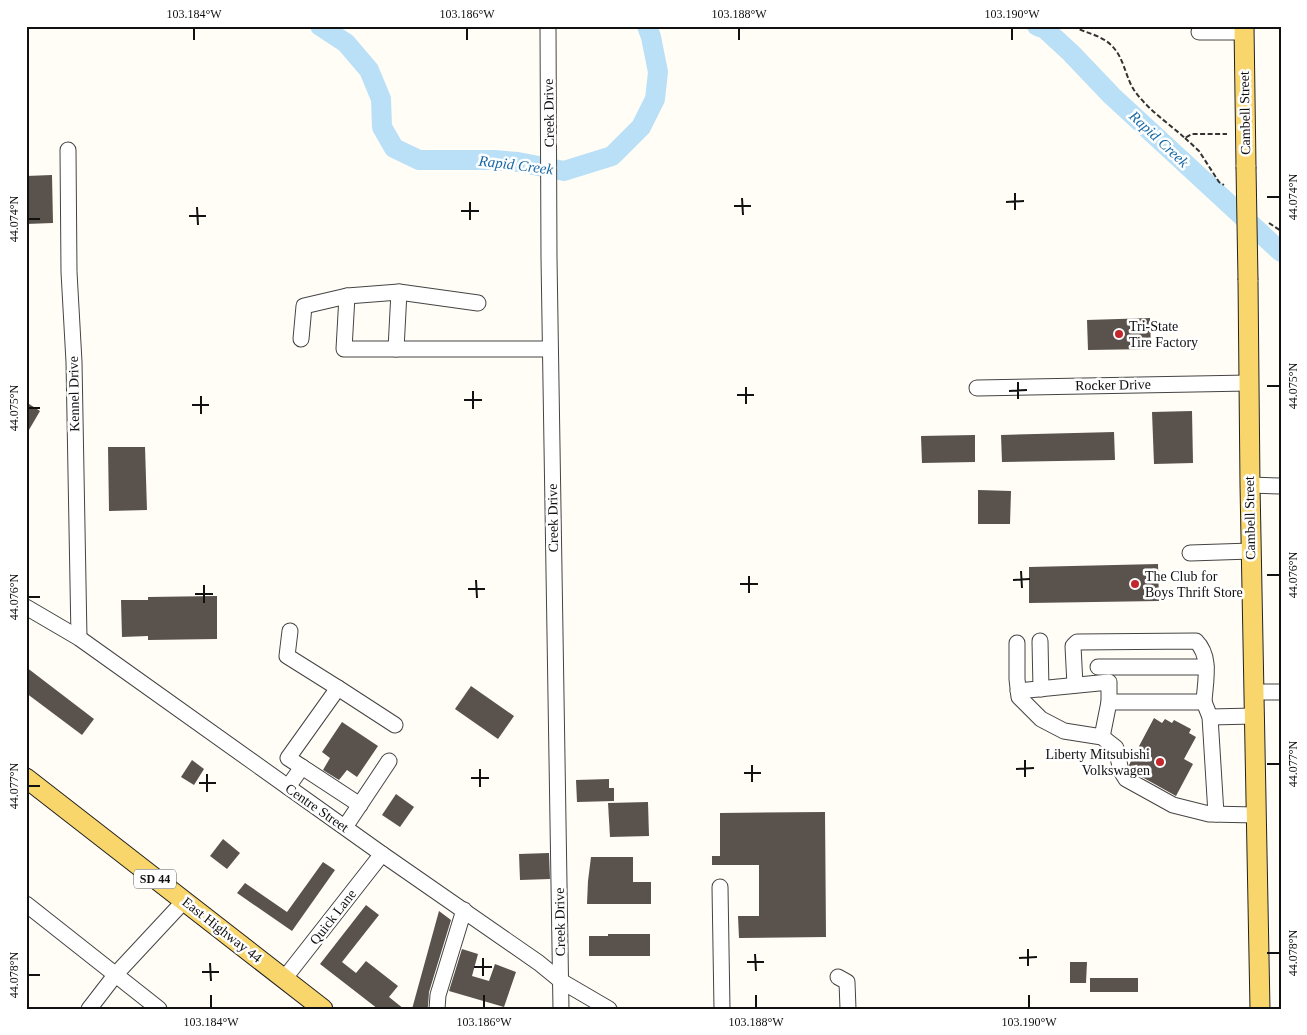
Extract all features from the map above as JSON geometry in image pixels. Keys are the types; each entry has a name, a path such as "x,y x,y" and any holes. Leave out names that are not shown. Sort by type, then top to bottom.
{"main road":[{"name":"Cambell Street","path":"1244,29 1251,551 1260,1009"},
{"name":"East Highway 44","path":"26,778 323,1009"}],"street":[{"name":"Creek Drive","path":"548,26 550,349 561,1009"},
{"path":"1199,32 1244,29"},
{"name":"Kennel Drive","path":"68,150 79,638"},
{"path":"396,349 399,292"},
{"path":"301,339 304,306 346,296 399,292 478,303"},
{"path":"346,296 344,349 550,349"},
{"name":"Rocker Drive","path":"977,388 1249,383"},
{"path":"1250,485 1281,486"},
{"path":"1190,553 1251,551"},
{"name":"Centre Street","path":"26,607 79,638 382,854 539,963 561,981 608,1009"},
{"path":"290,632 287,656 395,726"},
{"path":"1040,641 1041,689"},
{"path":"1075,685 1073,646 1077,642 1196,641 1203,648 1206,658 1204,702 1210,717 1213,792 1216,814"},
{"path":"1098,642 1098,684"},
{"path":"1017,643 1019,697 1040,718 1064,731 1102,737 1116,748 1121,771 1126,779 1173,804 1209,814 1256,815"},
{"path":"1098,667 1206,667"},
{"path":"1018,691 1109,682 1109,702 1102,737"},
{"path":"338,688 288,758 360,806"},
{"path":"1254,692 1281,692"},
{"path":"1109,702 1204,702"},
{"path":"1210,717 1254,716"},
{"path":"345,827 389,762"},
{"path":"288,786 302,767"},
{"name":"Quick Lane","path":"284,979 382,854"},
{"path":"720,887 722,1009"},
{"path":"89,1009 116,974 184,901"},
{"path":"26,904 158,1009"},
{"path":"437,1009 442,982 464,910"},
{"path":"838,977 847,982 848,1009"}],"path":[{"path":"1073,26 1110,44 1116,50 1134,90 1199,152 1219,182 1224,185"},
{"path":"1185,138 1192,134 1227,134"},
{"path":"1269,223 1281,231"}],"building":[{"path":"52,175 53,223 26,224 26,176"},
{"name":"Tri-State Tire Factory","path":"1150,318 1151,349 1088,350 1087,320"},
{"path":"26,402 40,411 26,435"},
{"path":"1192,411 1193,463 1154,464 1152,412"},
{"path":"1114,432 1115,460 1002,462 1001,435"},
{"path":"975,435 975,462 922,463 921,436"},
{"path":"108,447 145,447 147,510 109,511"},
{"path":"978,490 1011,491 1010,524 978,524"},
{"path":"1158,564 1159,601 1029,603 1029,567"},
{"path":"217,596 217,639 148,640 148,636 122,637 121,600 148,600 148,597"},
{"path":"26,667 94,719 82,735 26,693"},
{"path":"471,686 514,716 498,739 455,709"},
{"name":"Liberty Mitsubishi Volkswagen","path":"1154,718 1162,723 1165,719 1172,723 1174,720 1191,729 1189,733 1196,737 1184,759 1193,764 1176,796 1133,772 1129,765"},
{"path":"342,722 378,746 357,777 347,770 339,780 323,770 330,758 322,752"},
{"path":"192,760 204,769 194,785 181,777"},
{"path":"609,779 609,788 614,788 614,801 577,802 576,780"},
{"path":"396,794 414,807 400,827 382,815"},
{"path":"648,802 649,836 610,837 608,803"},
{"path":"825,812 826,937 739,938 738,916 759,916 759,865 712,865 712,856 720,856 720,813"},
{"path":"223,839 240,853 227,869 210,856"},
{"path":"549,853 550,879 520,880 519,854"},
{"path":"591,857 633,857 633,882 651,882 651,904 587,904"},
{"path":"323,862 335,870 292,931 237,893 245,883 287,912"},
{"path":"366,905 379,915 342,962 356,973 366,961 398,986 389,997 404,1009 378,1009 320,964"},
{"path":"439,911 451,920 429,992 428,1006 427,1009 412,1009"},
{"path":"608,934 650,934 650,956 589,956 589,936 608,936"},
{"path":"462,949 478,954 472,976 489,981 495,964 516,972 504,1007 449,991"},
{"path":"1070,962 1087,962 1086,983 1070,983"},
{"path":"1090,978 1138,978 1138,992 1090,992"}],"waterway":[{"name":"Rapid Creek","path":"320,26 346,43 369,70 381,99 382,127 394,148 419,160 494,160 518,162 564,171 612,156 641,127 655,99 658,72 647,26"},
{"name":"Rapid Creek","path":"1037,26 1045,29 1071,53 1112,96 1281,252"}],"place":[{"name":"Tri-State Tire Factory","path":"1119,334"},
{"name":"The Club for Boys Thrift Store","path":"1135,584"},
{"name":"Liberty Mitsubishi Volkswagen","path":"1160,762"}]}
